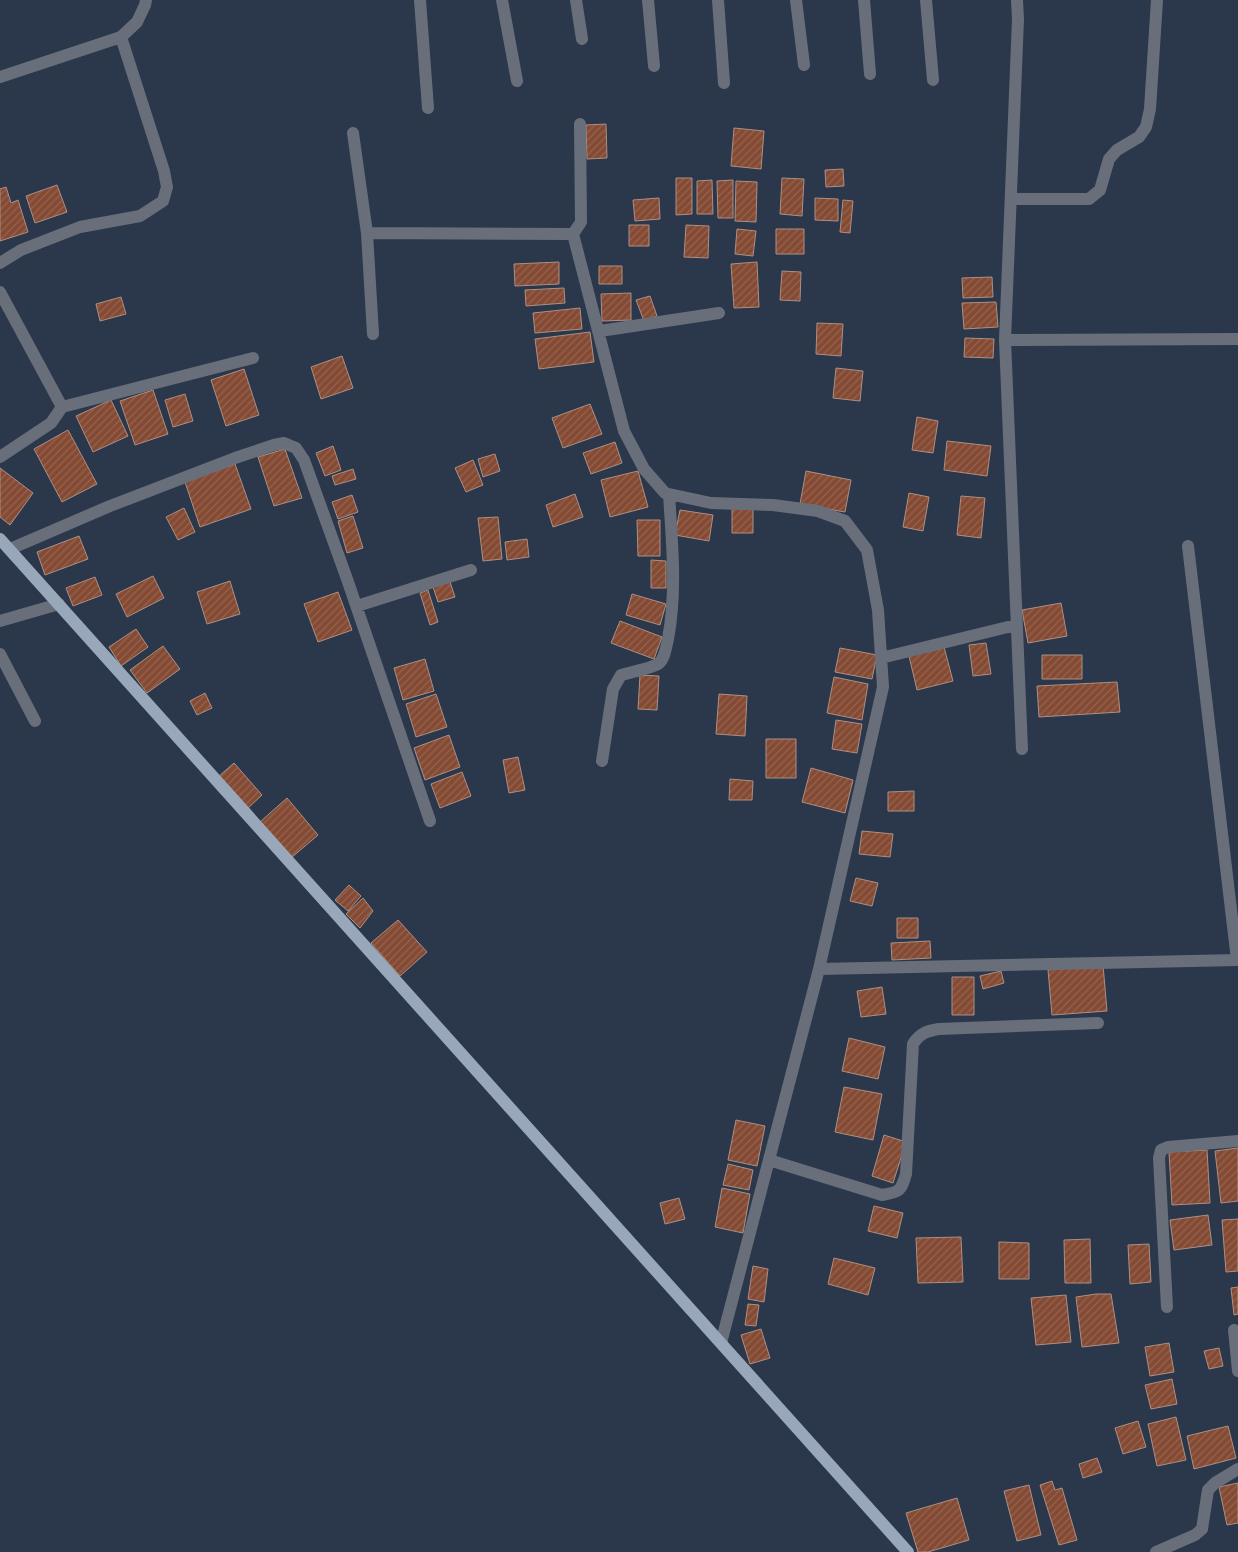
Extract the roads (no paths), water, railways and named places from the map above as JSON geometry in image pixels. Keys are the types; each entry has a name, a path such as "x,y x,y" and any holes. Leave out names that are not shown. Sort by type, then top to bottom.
{"main road":[{"path":"0,539 908,1552"}],"street":[{"path":"0,77 121,37 137,22 146,5 146,0"},
{"path":"420,0 428,108"},
{"path":"502,0 516,81"},
{"path":"576,0 582,40"},
{"path":"648,0 654,66"},
{"path":"718,0 724,83"},
{"path":"796,0 804,65"},
{"path":"864,0 870,74"},
{"path":"926,0 933,80"},
{"path":"1017,0 1018,19 1005,340 1022,750"},
{"path":"1011,199 1089,199 1100,190 1109,159 1117,150 1139,137 1146,127 1150,108 1157,0"},
{"path":"0,263 22,250 80,227 140,216 163,201 167,187 164,171 121,37"},
{"path":"580,124 581,222 573,234 624,430 644,469 665,493 711,503 773,505 818,511 845,521 867,550 878,610 883,687 819,968 721,1343"},
{"path":"353,133 367,233 373,334"},
{"path":"367,233 573,234"},
{"path":"0,292 62,407"},
{"path":"600,332 719,314"},
{"path":"1005,340 1238,339"},
{"path":"0,457 50,423 62,407 253,358"},
{"path":"10,549 110,506 235,458 284,443 296,448 304,460 357,606 430,821"},
{"path":"602,761 613,689 621,675 658,664 666,650 673,615 674,584 670,494"},
{"path":"819,968 1238,960 1188,546"},
{"path":"357,606 471,570"},
{"path":"0,621 59,604"},
{"path":"881,658 1016,625"},
{"path":"0,654 34,721"},
{"path":"769,1160 882,1195 896,1193 902,1188 906,1174 913,1044 918,1037 927,1031 939,1029 1098,1023"},
{"path":"1167,1307 1159,1158 1161,1150 1168,1147 1238,1141"},
{"path":"1234,1330 1238,1371"},
{"path":"1156,1552 1195,1535 1202,1529 1208,1490 1215,1483 1237,1471"}]}
